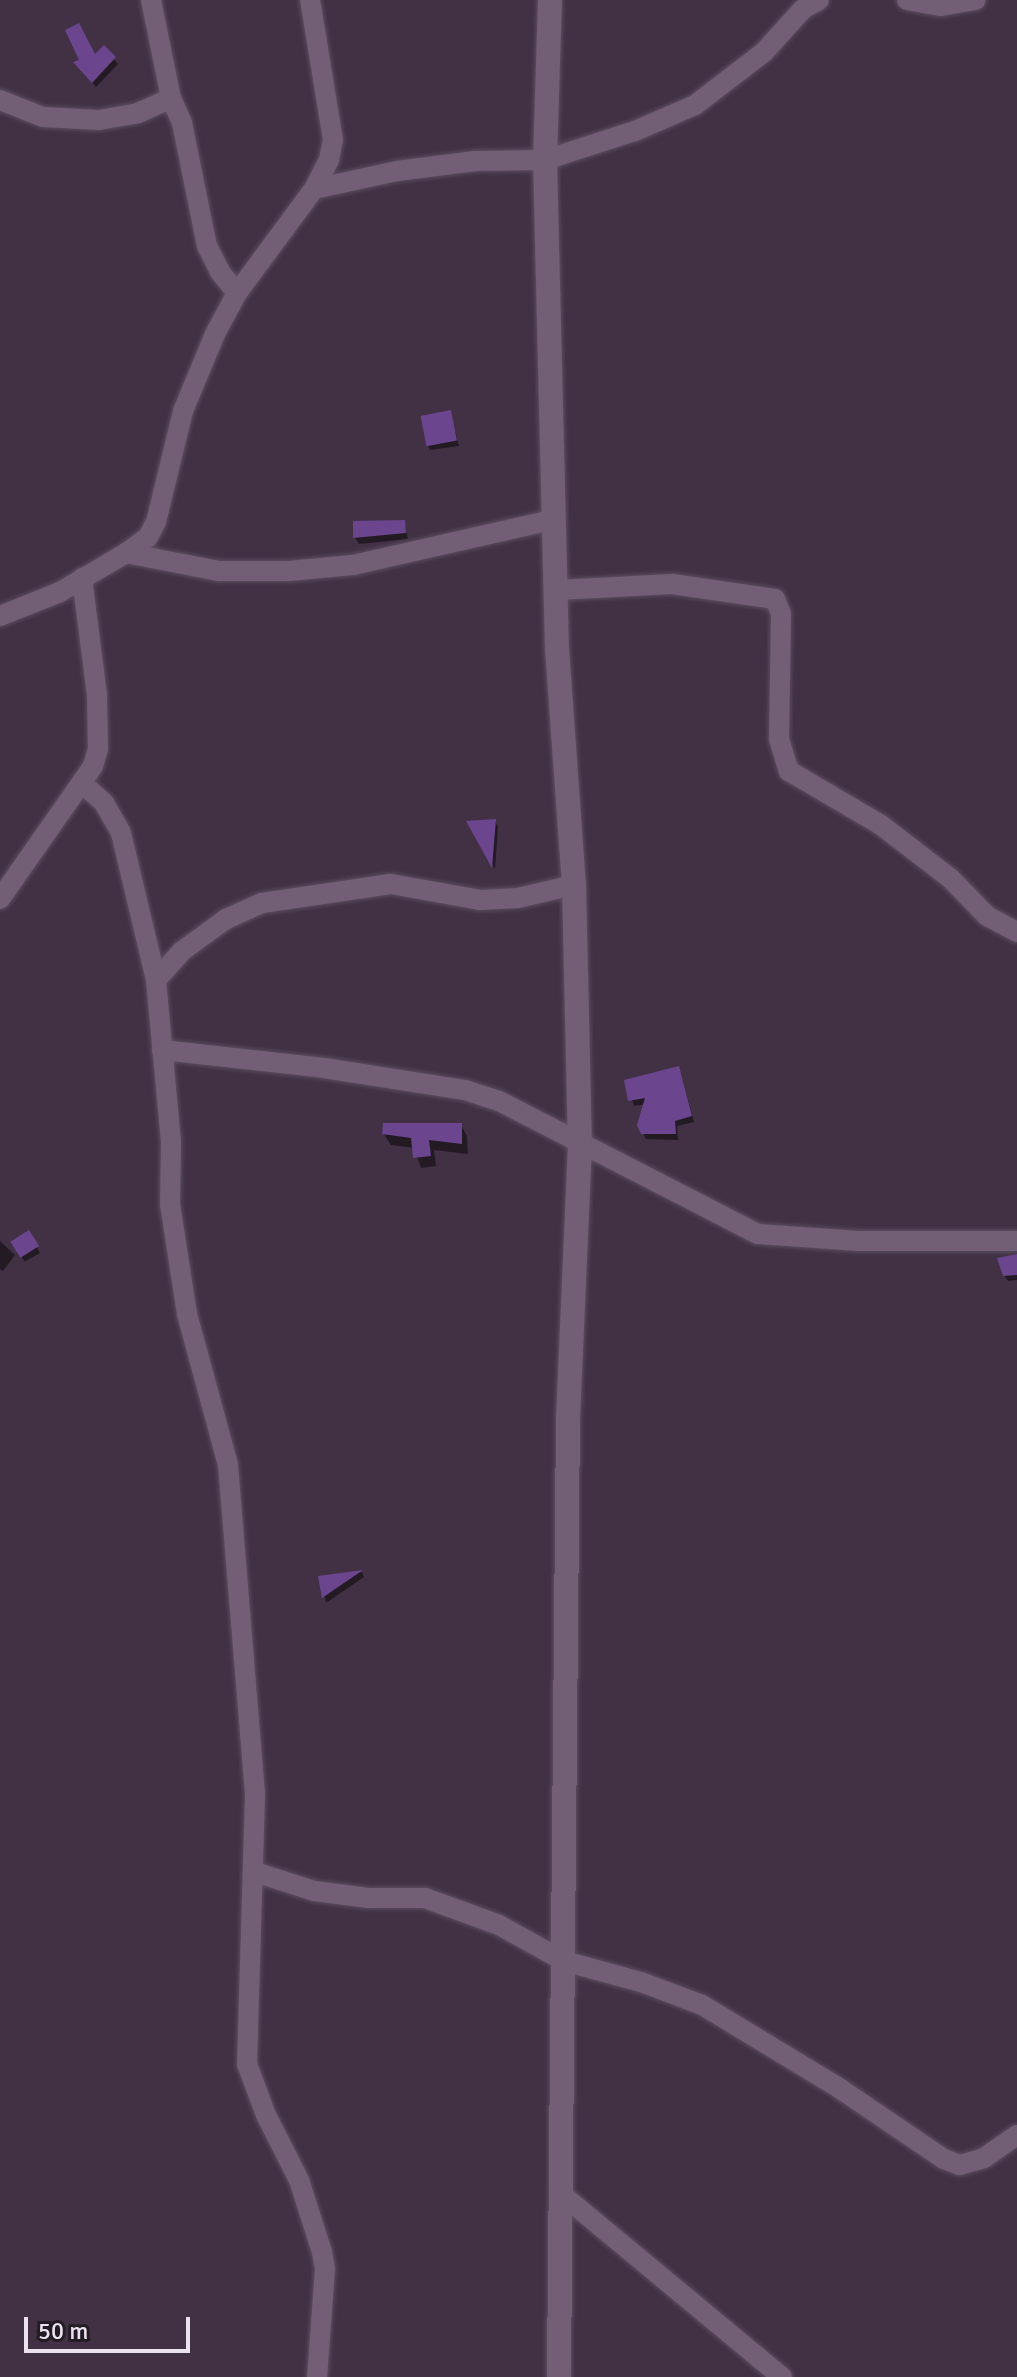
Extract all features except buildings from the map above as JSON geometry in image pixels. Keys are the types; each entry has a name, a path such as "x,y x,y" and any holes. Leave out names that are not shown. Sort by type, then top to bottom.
{"street":[{"path":"151,0 171,98 182,123 207,246 220,272 237,293"},
{"path":"0,616 60,592 148,537 159,515 183,411 215,334 237,293 314,189 329,160 333,140 310,0"},
{"path":"550,0 545,160 558,590 557,649 574,885 580,1144 568,1416 559,2377"},
{"path":"314,189 397,171 475,161 545,160 635,131 695,105 764,52 803,9 819,0"},
{"path":"907,0 941,6 975,0"},
{"path":"0,100 43,117 99,120 138,113 171,98"},
{"path":"126,553 219,571 289,571 353,565 555,519"},
{"path":"0,899 82,783 98,749 97,695 82,578"},
{"path":"558,590 672,584 771,596 781,614 779,739 789,771 881,825 951,879 987,916 1017,932"},
{"path":"82,783 104,803 121,833 156,980 171,1141 170,1204 179,1267 187,1314 228,1465 255,1795 247,2064 266,2115 299,2180 322,2252 325,2269 317,2377"},
{"path":"156,980 193,943 226,919 262,903 391,884 480,900 518,898 574,885"},
{"path":"162,1050 324,1068 465,1090 499,1101 758,1234 859,1241 1017,1241"},
{"path":"255,1872 314,1891 369,1898 425,1898 499,1925 564,1961 641,1982 702,2005 952,2162 970,2165 1017,2135"},
{"path":"559,2192 782,2377"}]}
